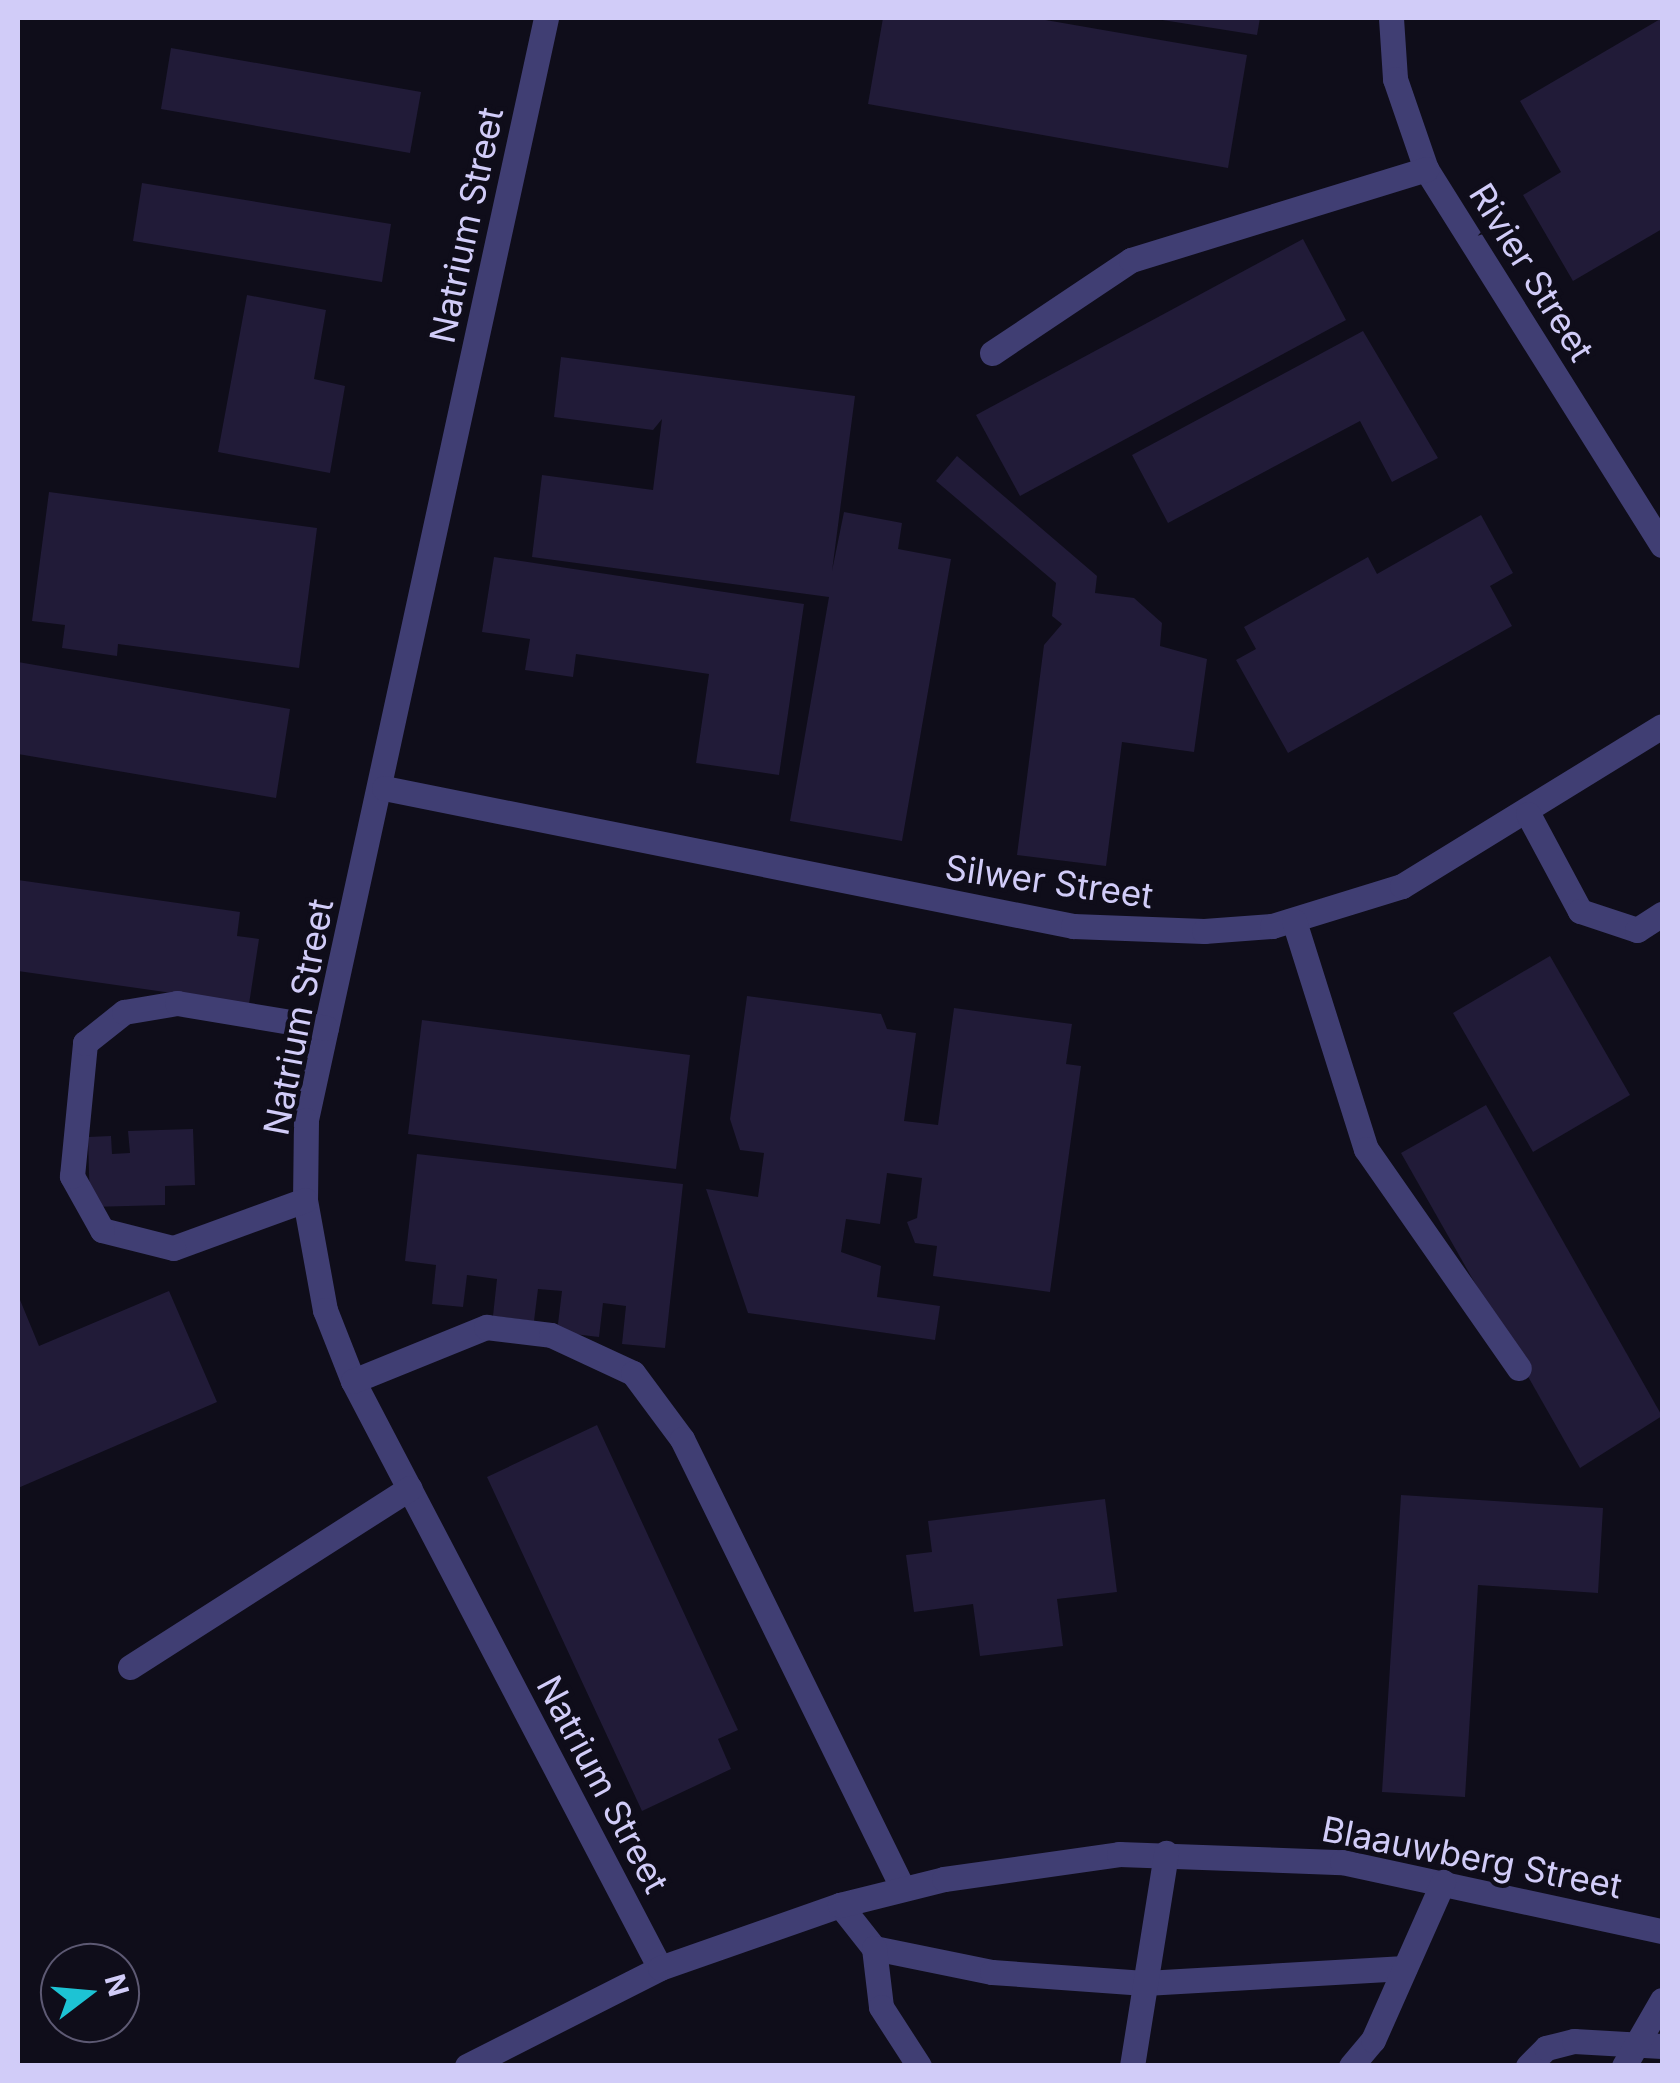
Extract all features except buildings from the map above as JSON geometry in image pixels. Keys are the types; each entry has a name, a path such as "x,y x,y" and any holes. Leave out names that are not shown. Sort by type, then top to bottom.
{"street":[{"name":"Natrium Street","path":"546,18 384,788 306,1120 305,1200 326,1310 354,1381 660,1968"},
{"name":"Rivier Street","path":"1391,18 1395,79 1426,168 1662,545"},
{"path":"992,353 1131,260 1426,168"},
{"name":"Silwer Street","path":"384,788 1073,926 1148,933 1294,921 1402,886 1528,814 1662,726"},
{"path":"1528,814 1580,912 1636,930 1662,914"},
{"path":"1294,921 1366,1149 1519,1368"},
{"path":"305,1200 173,1248 102,1230 72,1176 85,1043 124,1012 177,1004 326,1028"},
{"path":"354,1381 486,1327 551,1335 634,1372 682,1438 903,1890"},
{"path":"130,1668 410,1488"},
{"path":"1132,2066 1166,1853"},
{"name":"Blaauwberg Street","path":"467,2066 660,1968 840,1905 1041,1863 1166,1853 1342,1862 1662,1932"},
{"path":"1351,2066 1404,1968 1443,1882"},
{"path":"840,1905 874,1948 881,2008 920,2066"},
{"path":"874,1948 919,1963 1145,1983 1404,1968"},
{"path":"1624,2066 1650,2044 1662,2000"},
{"path":"1528,2066 1546,2048 1574,2041 1650,2044"}]}
